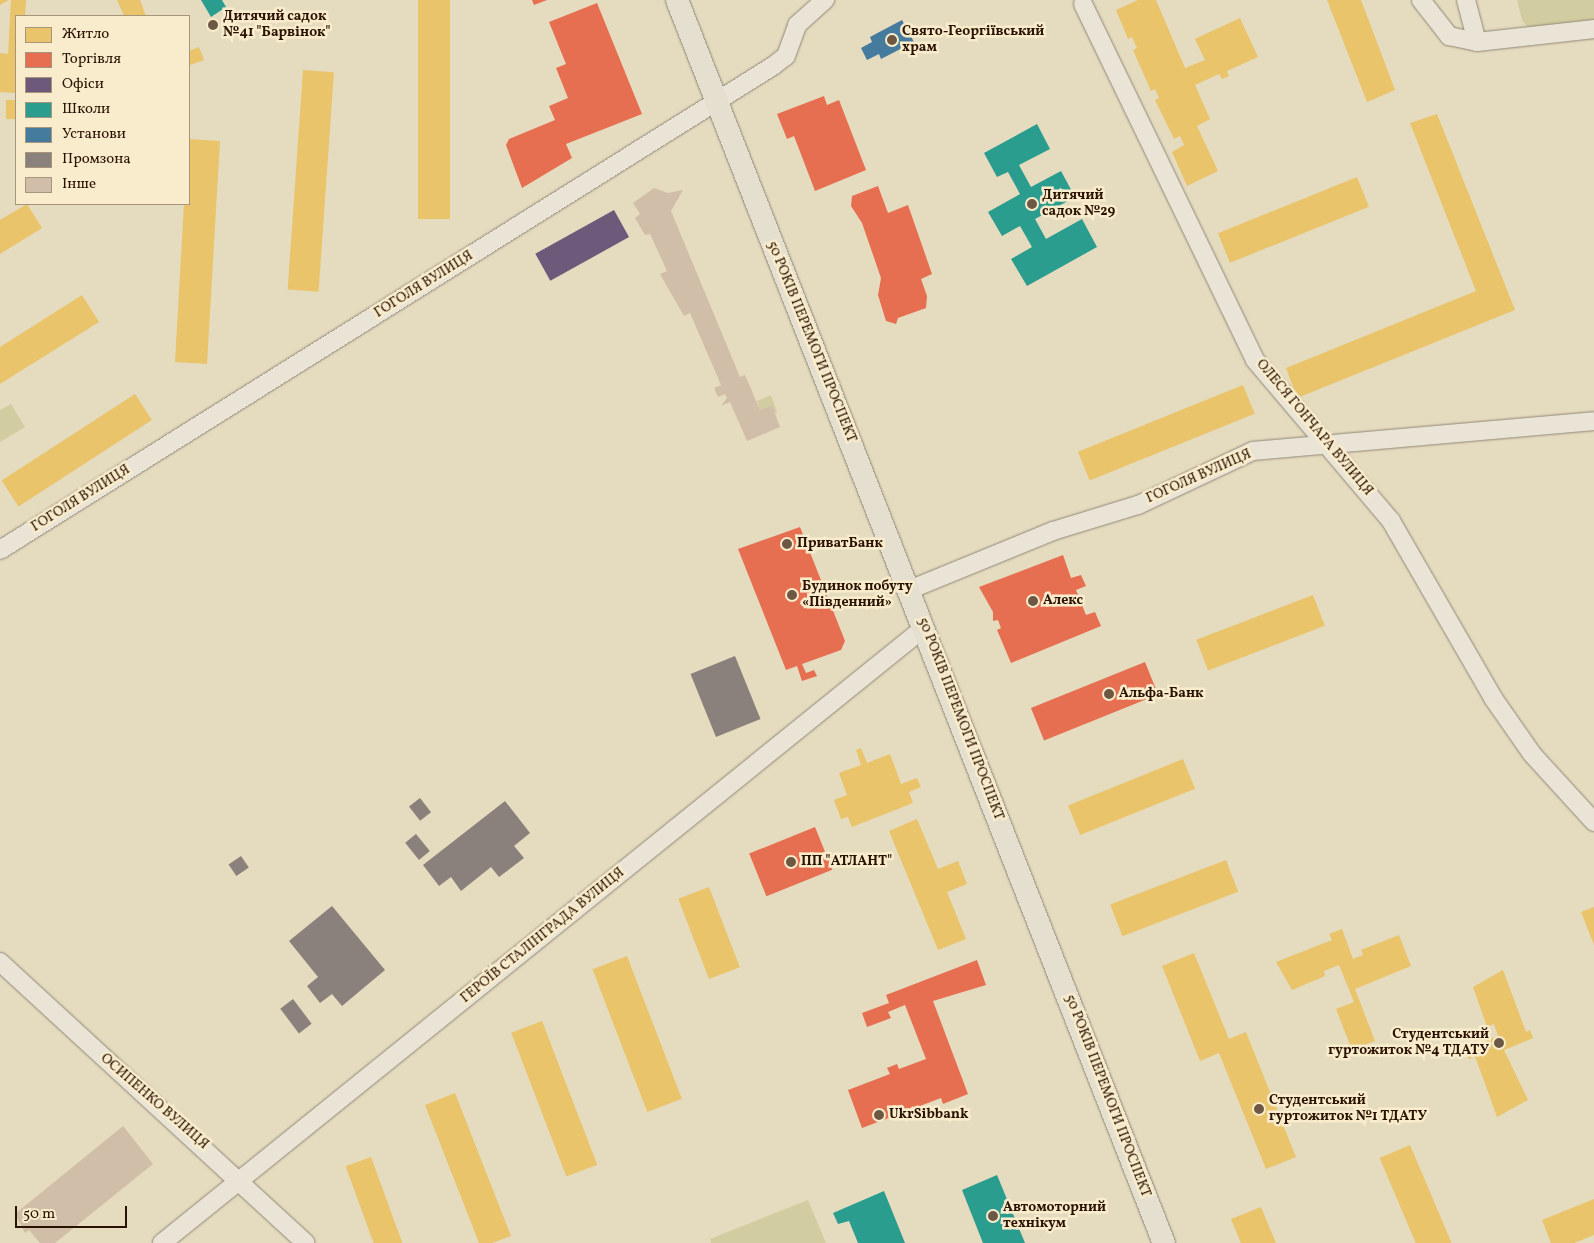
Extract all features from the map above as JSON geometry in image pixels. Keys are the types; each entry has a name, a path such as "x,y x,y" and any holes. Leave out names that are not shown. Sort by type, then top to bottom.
{"main road":[{"name":"50 РОКІВ ПЕРЕМОГИ ПРОСПЕКТ","path":"677,0 715,103 924,628 1164,1243"}],"street":[{"name":"ГОГОЛЯ ВУЛИЦЯ","path":"0,550 715,103 786,56 797,25 825,0"},
{"path":"1421,0 1449,36 1477,42 1594,29"},
{"path":"1466,0 1477,42"},
{"name":"ОЛЕСЯ ГОНЧАРА ВУЛИЦЯ","path":"1083,4 1249,348 1391,521 1493,698 1532,754 1594,822"},
{"name":"ГОГОЛЯ ВУЛИЦЯ","path":"909,590 1053,531 1138,505 1253,451 1594,421"},
{"name":"ГЕРОЇВ СТАЛІНГРАДА ВУЛИЦЯ","path":"162,1243 924,628"},
{"name":"ОСИПЕНКО ВУЛИЦЯ","path":"0,962 242,1180 306,1243"}],"shaded area":[{"path":"1517,0 1594,0 1594,29 1537,39 1522,20"},
{"path":"771,395 777,412 775,413 771,405 760,410 757,401"},
{"path":"11,404 25,427 0,442 0,410"},
{"path":"808,1200 826,1243 711,1243 710,1239"}],"building: Житло":[{"path":"0,0 9,0 0,5"},
{"path":"11,0 26,0 25,15 15,15 15,93 0,92 0,53 8,54"},
{"path":"117,0 140,0 146,15 124,15"},
{"path":"418,0 450,0 450,219 418,219"},
{"path":"1138,0 1156,0 1185,68 1205,60 1195,39 1240,18 1258,57 1227,71 1229,76 1222,79 1219,74 1195,85 1210,119 1197,126 1218,171 1187,186 1172,152 1184,145 1180,136 1174,139 1155,100 1159,98 1155,89 1151,91 1133,50 1137,48 1132,37 1128,39 1116,10"},
{"path":"1327,0 1361,0 1395,90 1367,102"},
{"path":"199,47 204,60 190,65 190,51"},
{"path":"303,70 334,72 319,292 288,289"},
{"path":"6,100 15,100 15,119 6,119"},
{"path":"1437,114 1515,310 1297,398 1286,368 1476,291 1410,123"},
{"path":"190,139 220,141 207,364 175,362 184,205 190,205"},
{"path":"1357,177 1369,207 1230,263 1218,233"},
{"path":"28,205 42,228 0,254 0,220"},
{"path":"82,295 99,322 0,384 0,347"},
{"path":"1243,385 1255,414 1090,480 1078,452"},
{"path":"135,394 152,420 19,507 2,481"},
{"path":"1313,595 1325,626 1208,671 1196,640"},
{"path":"861,748 867,763 890,754 901,784 917,778 921,787 909,792 913,803 852,827 848,817 841,819 834,800 847,795 839,773 861,765 856,750"},
{"path":"1183,759 1195,789 1080,835 1068,805"},
{"path":"917,819 938,869 958,861 967,884 947,892 966,939 938,950 889,831"},
{"path":"1226,860 1238,892 1122,936 1110,904"},
{"path":"709,887 740,967 709,979 678,899"},
{"path":"1594,907 1594,945 1581,912"},
{"path":"1342,929 1353,959 1363,955 1361,950 1399,935 1411,966 1355,989 1375,1041 1352,1050 1336,1009 1354,1002 1339,965 1324,971 1325,976 1292,990 1276,962 1332,940 1329,934"},
{"name":"Студентський гуртожиток №1 ТДАТУ","path":"1194,953 1229,1039 1246,1032 1296,1157 1266,1169 1219,1053 1200,1061 1162,966"},
{"path":"627,956 682,1099 647,1112 592,969"},
{"name":"Студентський гуртожиток №4 ТДАТУ","path":"1503,970 1526,1032 1530,1030 1533,1038 1504,1050 1528,1100 1497,1117 1475,1056 1469,1059 1465,1048 1498,1036 1494,1024 1487,1027 1473,987"},
{"path":"542,1021 597,1165 566,1177 511,1033"},
{"path":"455,1093 511,1236 492,1243 479,1243 425,1105"},
{"path":"1410,1145 1451,1243 1416,1243 1380,1158"},
{"path":"371,1157 402,1243 374,1243 346,1166"},
{"path":"1594,1199 1594,1235 1574,1243 1551,1243 1542,1220"},
{"path":"1261,1207 1276,1243 1241,1243 1231,1219"}],"building: Торгівля":[{"path":"532,0 547,0 534,5"},
{"path":"597,3 642,114 566,144 572,158 522,188 506,145 509,139 555,120 549,106 568,98 556,68 566,64 549,22"},
{"path":"824,96 827,105 839,100 866,170 815,191 794,136 787,139 777,114"},
{"path":"878,186 888,213 908,205 932,274 921,279 927,296 926,308 898,318 896,324 886,321 878,295 881,278 862,223 851,206 852,196"},
{"name":"Будинок побуту «Південний»","path":"800,527 845,641 841,650 802,664 806,673 814,670 817,676 802,681 797,666 786,670 738,549"},
{"name":"Алекс","path":"1063,555 1071,578 1081,575 1086,586 1076,590 1086,615 1095,612 1101,626 1011,663 997,630 1001,628 998,620 993,621 993,612 979,587"},
{"path":"1145,662 1158,694 1044,741 1031,708"},
{"name":"ПП \"АТЛАНТ\"","path":"815,827 832,870 766,896 749,854"},
{"path":"977,960 986,985 933,1001 968,1094 943,1104 941,1098 862,1128 848,1090 890,1074 887,1068 897,1064 899,1069 926,1059 905,1005 888,1012 891,1018 867,1027 862,1013 889,1003 886,995"}],"building: Офіси":[{"path":"614,210 629,237 550,281 535,254"}],"building: Школи":[{"path":"201,0 222,0 226,7 211,17"},
{"name":"Дитячий садок №29","path":"1037,124 1050,149 1019,165 1031,187 1061,171 1075,197 1035,219 1046,239 1082,219 1097,247 1027,286 1011,259 1032,247 1020,226 1002,236 988,212 1020,194 1008,172 997,177 984,153"},
{"name":"Автомоторний технікум","path":"997,1175 1025,1243 983,1243 962,1190"},
{"path":"884,1191 905,1243 858,1243 849,1221 838,1224 833,1213"}],"building: Установи":[{"name":"Свято-Георгіївський храм","path":"902,20 914,42 881,59 879,54 867,60 861,48 872,42 870,37"}],"building: Промзона":[{"path":"735,656 760,719 716,737 690,674"},
{"path":"420,798 431,812 420,821 409,807"},
{"path":"505,801 530,833 514,846 524,858 499,877 491,867 461,891 451,877 439,886 423,865"},
{"path":"416,834 430,851 419,860 405,843"},
{"path":"241,856 249,868 236,876 229,864"},
{"path":"332,906 385,970 342,1006 332,994 320,1003 307,986 318,977 289,941"},
{"path":"293,999 312,1024 299,1033 280,1009"}],"building: Інше":[{"path":"654,188 668,193 683,190 671,211 740,377 745,375 760,410 772,405 780,427 747,441 730,402 721,406 727,398 725,394 718,397 714,388 721,385 690,313 684,316 660,274 667,271 650,234 645,235 635,218 640,214 633,203"},
{"path":"123,1126 153,1164 55,1243 40,1243 29,1230 25,1233 15,1214"}],"place":[{"name":"Дитячий садок №41 \"Барвінок\"","path":"213,25"},
{"name":"Свято-Георгіївський храм","path":"892,40"},
{"name":"Дитячий садок №29","path":"1032,204"},
{"name":"ПриватБанк","path":"787,544"},
{"name":"Будинок побуту «Південний»","path":"792,595"},
{"name":"Алекс","path":"1033,601"},
{"name":"Альфа-Банк","path":"1109,694"},
{"name":"ПП \"АТЛАНТ\"","path":"791,862"},
{"name":"Студентський гуртожиток №4 ТДАТУ","path":"1499,1043"},
{"name":"Студентський гуртожиток №1 ТДАТУ","path":"1259,1109"},
{"name":"UkrSibbank","path":"879,1115"},
{"name":"Автомоторний технікум","path":"993,1216"}]}
